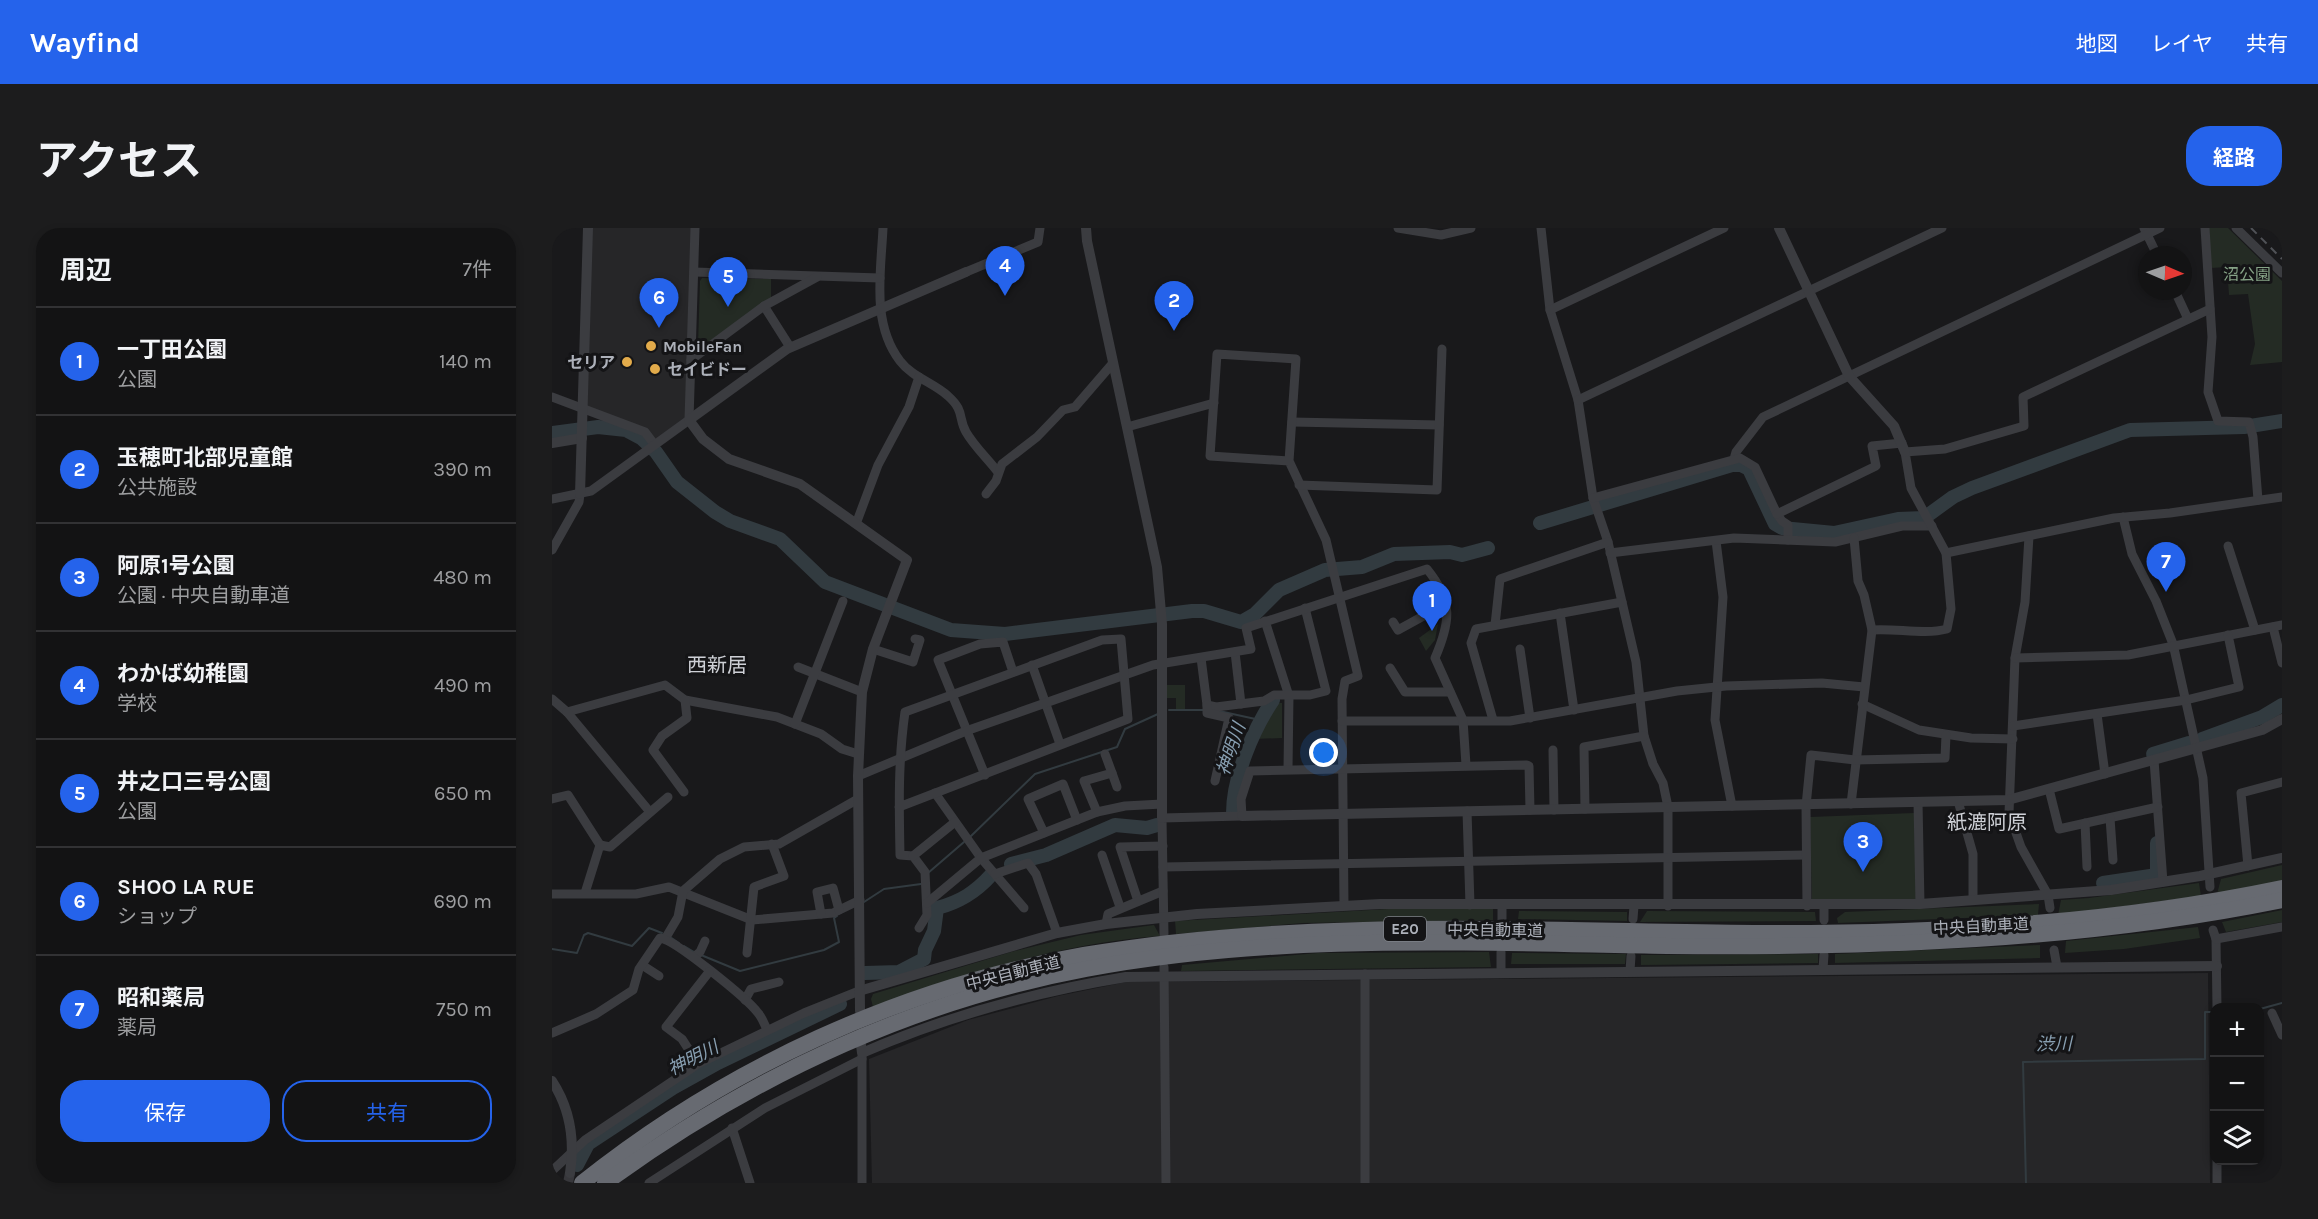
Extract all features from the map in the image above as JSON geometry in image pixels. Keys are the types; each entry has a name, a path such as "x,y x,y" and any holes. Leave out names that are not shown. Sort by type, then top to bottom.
{"highway":[{"name":"中央自動車道","path":"576,1178 723,1087 818,1038 866,1018 966,984 1082,956 1197,940 1362,929 1761,933 1948,929 2136,914 2282,888"},
{"name":"中央自動車道","path":"605,1183 718,1108 822,1053 921,1013 972,997 1085,969 1208,953 1363,943 1761,946 1950,941 2136,925 2282,900"}],"street":[{"path":"552,550 579,502 580,494 588,228"},
{"path":"695,228 689,420 703,439 729,459 791,479 907,560 873,649 862,692 858,754 860,1011"},
{"path":"883,228 879,309 892,346 901,362 947,395 957,406 963,415 964,430 997,471"},
{"path":"552,499 580,494 597,487 653,444 790,347 1038,242 1040,228"},
{"path":"1086,228 1157,567 1163,664 1164,935"},
{"path":"1398,228 1441,235 1471,228"},
{"path":"1541,228 1550,310 1578,400 1594,502 1608,542 1636,662 1644,736 1653,764 1663,783 1668,807 1668,906"},
{"path":"1550,310 1724,228"},
{"path":"1779,228 1850,376 1894,426 1904,448 1911,488 1946,554 1951,609 1947,629 1938,631 1895,628 1872,630"},
{"path":"1578,400 1942,228"},
{"path":"1734,459 1736,452 1763,417 2145,231 2160,228"},
{"path":"2205,228 2212,337 2208,392 2218,421 2249,422 2253,437 2258,500"},
{"path":"2236,228 2282,273"},
{"path":"2145,231 2152,246"},
{"path":"694,272 880,278"},
{"path":"691,360 764,306 819,276"},
{"path":"2179,300 2188,319"},
{"path":"764,306 790,347"},
{"path":"1777,514 1876,466 1872,446 1945,449 2024,426 2023,397 2210,309"},
{"path":"1299,485 1437,490 1442,349"},
{"path":"1290,461 1210,456 1217,354 1296,359 1290,461 1326,540 1358,676 1345,681 1342,721 1344,905"},
{"path":"986,494 996,481 997,471 1063,410 1075,407 1113,363"},
{"path":"856,524 878,465 909,407 919,377"},
{"path":"552,397 645,432 653,444"},
{"path":"1127,427 1214,403"},
{"path":"1292,422 1439,425"},
{"path":"552,442 582,436"},
{"path":"1594,502 1734,459 1745,459 1755,467 1777,514 1788,525 1788,540"},
{"path":"1946,554 2123,517 2282,497"},
{"path":"2123,517 2132,554 2156,601 2173,644 2203,778 2210,887"},
{"path":"1610,553 1734,538 1835,542 1902,526 1932,526"},
{"path":"2029,536 2026,593 2015,658 2013,739 2008,800 2009,813 2021,846 2048,895 2050,908"},
{"path":"1851,804 1872,630 1864,595 1858,581 1854,538"},
{"path":"1716,541 1723,597 1715,720 1732,806"},
{"path":"1495,625 1500,579 1608,542"},
{"path":"2228,546 2255,630"},
{"path":"858,776 966,731 1125,676 1163,664 1251,649 1246,628 1427,569 1441,586 1447,603 1445,635 1435,658 1464,720 1466,765"},
{"path":"795,724 817,673 843,601"},
{"path":"1494,720 1471,643 1476,629 1622,602"},
{"path":"1393,622 1398,630 1447,603"},
{"path":"1206,705 1216,707 1264,701 1274,695 1310,695 1326,691 1305,608"},
{"path":"1560,614 1574,710"},
{"path":"1265,621 1289,696 1288,769"},
{"path":"2015,658 2128,655 2173,644 2277,626 2282,663"},
{"path":"2013,726 2186,700 2239,687 2228,634"},
{"path":"873,649 913,663 920,640 915,639"},
{"path":"899,807 1128,719 1121,639 1102,640 905,712 898,759 899,807 900,855 913,856 955,822"},
{"path":"985,775 938,660 980,644 1003,642 1013,672"},
{"path":"1520,650 1530,718"},
{"path":"1235,652 1241,704"},
{"path":"1201,658 1207,713 1229,718 1215,781"},
{"path":"1032,665 1060,744"},
{"path":"798,667 862,692"},
{"path":"1390,668 1405,692 1450,692"},
{"path":"1342,721 1530,718 1640,698 1717,688 1822,683 1864,687"},
{"path":"567,712 665,685 685,700 777,717 858,754"},
{"path":"552,699 567,712 650,812"},
{"path":"684,792 653,750 662,736 687,718 685,700"},
{"path":"1862,704 1919,730 1946,735 2013,739"},
{"path":"2097,714 2105,774"},
{"path":"1162,818 2008,800 2262,730 2282,718"},
{"path":"1807,906 1806,806 1811,755 1855,760 1945,758 1946,735"},
{"path":"1585,809 1584,747 1644,736"},
{"path":"1553,750 1554,810"},
{"path":"1105,754 1117,787"},
{"path":"2154,760 2163,882"},
{"path":"1242,816 1241,799 1250,771 1343,767 1529,766 1530,810"},
{"path":"1097,813 1084,781 1112,772"},
{"path":"2248,866 2241,793 2282,782"},
{"path":"1044,833 1028,799 1063,784 1077,820"},
{"path":"2049,789 2059,829 2158,807"},
{"path":"935,794 981,858 1024,908"},
{"path":"552,799 568,795 600,845 610,847 668,797"},
{"path":"665,939 678,917 683,891 720,859 735,850 779,844 858,800"},
{"path":"1958,801 1973,854 1973,900"},
{"path":"1918,802 1920,904"},
{"path":"927,903 981,858 1097,813 1125,806 1162,804"},
{"path":"1467,811 1470,905"},
{"path":"2110,818 2113,860"},
{"path":"2085,823 2087,867"},
{"path":"747,953 754,887 784,876 772,844"},
{"path":"585,893 600,845"},
{"path":"1138,901 1120,847 1162,846"},
{"path":"1102,855 1120,907"},
{"path":"1162,867 1806,855"},
{"path":"913,856 925,872 927,915 919,928"},
{"path":"552,1171 585,1140 698,1064 767,1029 859,991 1057,933 1106,924 1344,905 1824,906 1920,904 2111,890 2210,874 2282,858"},
{"path":"995,874 1028,863 1036,874 1057,933"},
{"path":"552,894 636,894 669,887 683,891 732,914 752,920 820,914 839,910 860,900"},
{"path":"820,914 817,892 833,888 839,910"},
{"path":"1106,924 1108,914 1120,907 1163,891"},
{"path":"1502,905 1502,921"},
{"path":"1633,919 1634,906"},
{"path":"1824,906 1824,920"},
{"path":"2217,1003 2215,935 2282,927"},
{"path":"552,1033 621,1001 633,990 642,965 660,939 665,939 694,957 709,972 746,1000 758,1012 767,1029"},
{"path":"694,957 700,952 705,941"},
{"path":"2054,950 2057,968"},
{"path":"1501,952 1501,972"},
{"path":"1823,969 1824,955"},
{"path":"1630,971 1631,956"},
{"path":"642,965 659,976"},
{"path":"649,1183 765,1108 862,1052 912,1031 992,1005 1084,984 1164,971 1365,974 2217,966"},
{"path":"1164,971 1166,1183"},
{"path":"698,1064 686,1044 666,1028 709,972"},
{"path":"1365,974 1365,1183"},
{"path":"746,1000 751,989 779,982"},
{"path":"2272,1013 2282,1035"},
{"path":"862,1052 862,1183"},
{"path":"552,1081 567,1111 576,1178"},
{"path":"732,1128 750,1183"},
{"path":"2217,1165 2217,1183"}],"shaded area":[{"path":"588,228 695,228 689,420 654,444 644,432 583,408"},
{"path":"2208,973 2210,1183 872,1183 869,1059 968,1020 1058,996 1126,982"}],"green space":[{"name":"沼公園","path":"2209,228 2228,228 2282,281 2282,362 2250,365 2255,344 2248,294 2229,295 2227,267 2211,268"},
{"path":"702,278 771,279 771,298 702,347 698,345 700,281"},
{"path":"1438,624 1435,640 1426,651 1419,638"},
{"path":"1166,685 1185,685 1185,709 1176,709 1176,698 1166,698"},
{"path":"1273,703 1282,703 1282,738 1253,739"},
{"path":"1914,813 1917,899 1812,902 1810,817"},
{"path":"2282,865 2282,881 2217,894 2221,879"},
{"path":"2199,883 2201,896 2058,915 2061,900"},
{"path":"2039,904 2038,915 1838,923 1837,918 1845,912"},
{"path":"1388,909 1493,909 1493,920 1303,923 1176,934 1175,921"},
{"path":"2282,910 2282,922 2226,932 2222,922"},
{"path":"1519,911 1627,912 1627,921 1518,919"},
{"path":"1647,911 1815,912 1816,921 1640,922"},
{"path":"1154,925 1160,936 1086,945 1050,953 979,972 873,1007 871,999 873,994 1011,952 1081,935"},
{"path":"2198,927 2200,938 2124,949 2065,953 2066,941"},
{"path":"2040,945 2040,958 1835,963 1835,954"},
{"path":"1489,952 1491,967 1181,971 1182,965 1318,953"},
{"path":"1512,953 1626,954 1625,964 1511,964"},
{"path":"1818,954 1818,963 1641,965 1641,955"}],"waterway":[{"path":"1540,523 1732,465 1741,465 1749,469 1775,524 1782,528 1834,533 1898,519 1924,518 1953,497 1972,488 2130,430 2244,427 2282,421"},
{"path":"552,433 598,427 626,430 641,438 656,452 677,482 715,512 730,521 780,539 825,582 951,630 1005,634 1192,611 1204,611 1241,622 1255,614 1279,590 1325,570 1362,567 1394,554 1450,552 1462,555 1488,548"},
{"name":"神明川","path":"1233,813 1240,769 1258,725 1273,700"},
{"name":"渋川","path":"2202,739 2262,717 2282,705"},
{"path":"1169,710 1204,710"},
{"path":"1219,711 1260,720"},
{"path":"970,837 1035,774 1117,747 1125,729 1158,714"},
{"name":"渋川","path":"2153,754 2189,743"},
{"name":"神明川","path":"1011,864 1046,855 1115,825 1147,828 1157,825"},
{"path":"928,873 964,842"},
{"name":"渋川","path":"2103,883 2157,875 2157,843"},
{"name":"神明川","path":"865,973 899,972 924,959 925,950 934,931 937,908 967,896 991,875"},
{"path":"864,902 884,889 921,884"},
{"path":"701,955 740,971 824,950 839,942 834,918 837,916"},
{"path":"552,949 577,953 584,935 588,933 632,946 649,928 662,933"},
{"path":"670,937 679,943"},
{"path":"684,946 694,952"},
{"path":"2264,1008 2282,1003"},
{"name":"神明川","path":"577,1165 588,1144 673,1088 718,1063 840,1004"},
{"name":"渋川","path":"2026,1183 2023,1062 2205,1059 2205,1012 2210,1012"}],"tunnel":[{"path":"568,1183 570,1173"}],"railway":[{"path":"2251,228 2282,259"}],"place":[{"name":"わかば幼稚園","path":"1005,296"},
{"name":"井之口三号公園","path":"728,307"},
{"name":"SHOO LA RUE","path":"659,328"},
{"name":"玉穂町北部児童館","path":"1174,331"},
{"name":"MobileFan","path":"651,346"},
{"name":"セリア","path":"627,362"},
{"name":"セイビドー","path":"655,369"},
{"name":"昭和薬局","path":"2166,592"},
{"name":"一丁田公園","path":"1432,631"},
{"name":"阿原1号公園","path":"1863,872"}],"district":[{"name":"西新居","path":"717,665"},
{"name":"紙漉阿原","path":"1987,822"}]}
